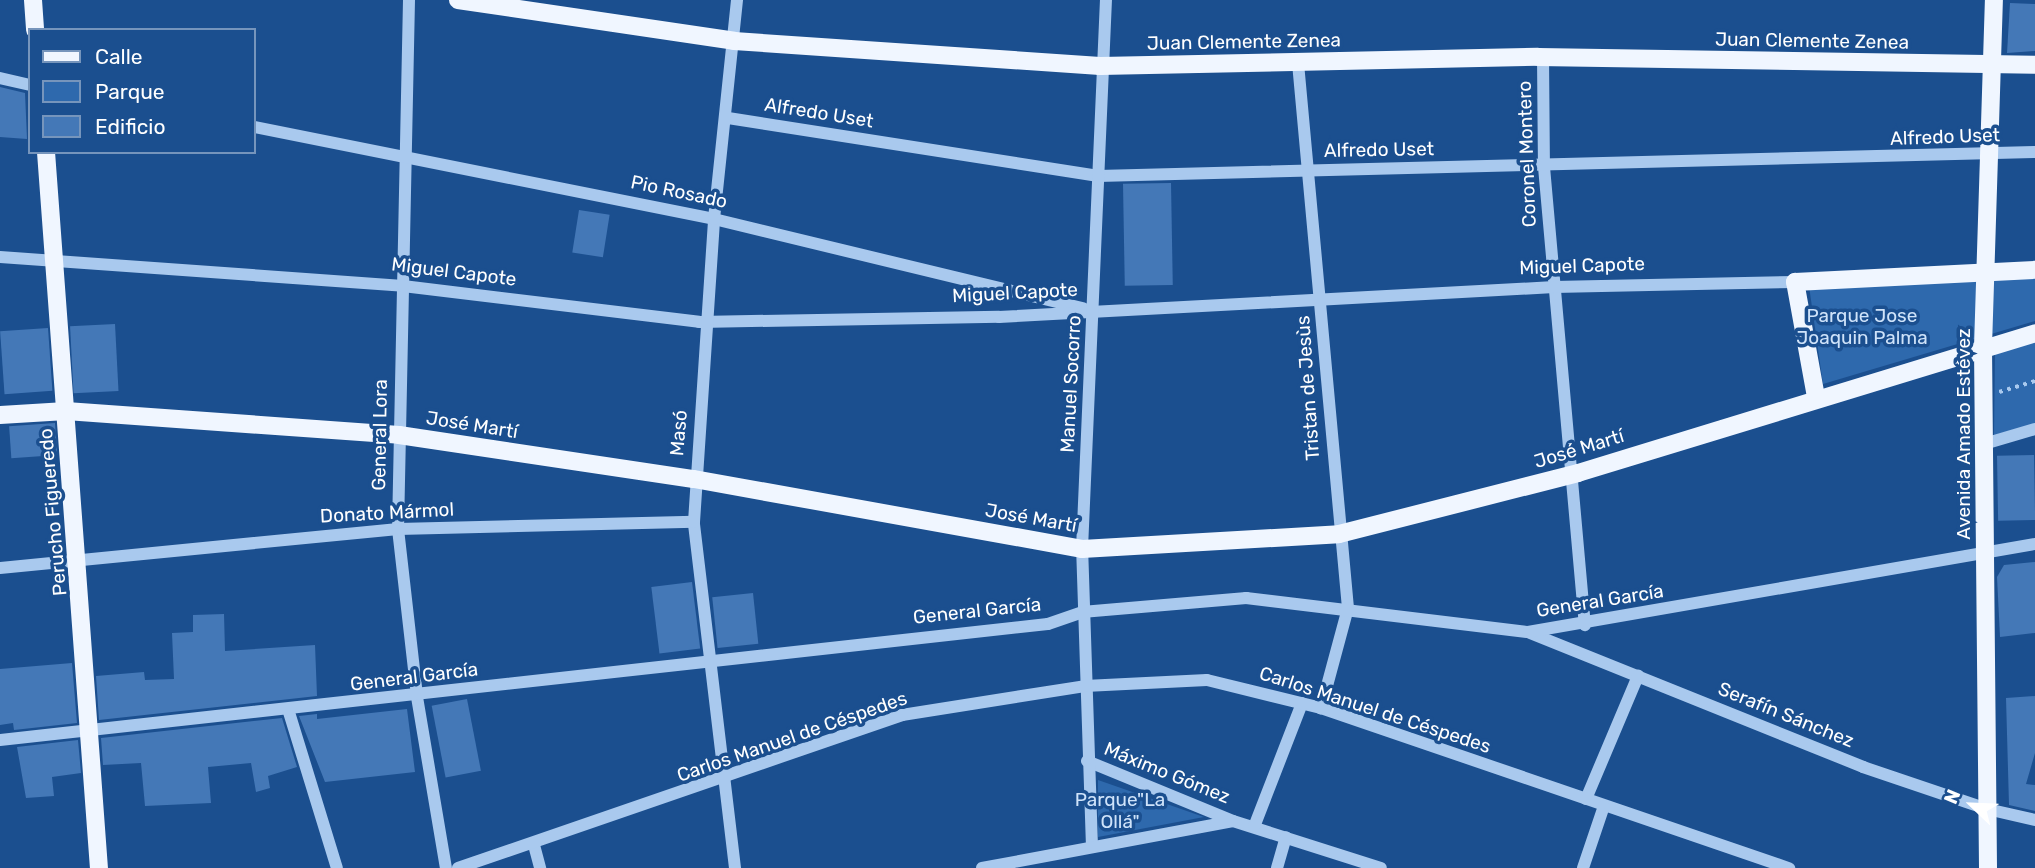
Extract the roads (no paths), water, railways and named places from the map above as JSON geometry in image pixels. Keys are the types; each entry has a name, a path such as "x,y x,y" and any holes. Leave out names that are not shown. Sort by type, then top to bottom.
{"main road":[{"path":"33,0 35,28"},
{"name":"Juan Clemente Zenea","path":"458,0 734,41 1100,66 1543,57 2035,65"},
{"name":"Avenida Amado Estévez","path":"1988,868 1983,347 1994,0"},
{"name":"Perucho Figueredo","path":"46,154 99,868"},
{"name":"Miguel Capote","path":"1795,282 2035,270"},
{"path":"1795,282 1816,397"},
{"name":"José Martí","path":"0,415 66,411 399,435 694,479 1082,549 1339,534 1572,474 2035,332"}],"street":[{"name":"General Lora","path":"409,0 397,529 417,697 446,868"},
{"name":"Masó","path":"735,868 721,782 694,522 694,479 714,219 728,118 737,0"},
{"name":"Manuel Socorro","path":"1092,847 1082,612 1082,549 1094,310 1100,66 1106,0"},
{"name":"Coronel Montero","path":"1543,57 1544,167 1585,625"},
{"name":"Tristan de Jesùs","path":"1298,63 1306,170 1321,299 1339,534 1348,608 1321,708"},
{"path":"0,78 28,85"},
{"name":"Alfredo Uset","path":"728,118 1098,176 1544,167 2035,152"},
{"name":"Pio Rosado","path":"256,127 407,155 714,219 1094,310"},
{"name":"Miguel Capote","path":"0,257 54,257 403,286 707,322 1094,310 1554,287 1795,282"},
{"path":"1984,444 2035,429"},
{"name":"Donato Mármol","path":"0,568 78,556 397,529 694,522"},
{"name":"General García","path":"0,740 90,727 417,697 709,658 1048,624 1082,612 1245,598 1348,608 1528,632 1585,625 2035,544"},
{"name":"Serafín Sánchez","path":"1528,632 1863,767 1987,809 2035,820"},
{"path":"1586,799 1638,677"},
{"name":"Carlos Manuel de Céspedes","path":"458,868 721,782 902,715 1085,686 1207,680 1321,708 1789,868"},
{"path":"1254,827 1302,703"},
{"path":"288,709 337,868"},
{"name":"Máximo Gómez","path":"1087,761 1233,821 1381,868"},
{"path":"1584,868 1604,806"},
{"name":"Máximo Gómez","path":"982,868 1233,821"},
{"path":"1276,868 1286,837"},
{"path":"534,845 540,868"}],"park label":[{"name":"Parque Jose Joaquin Palma","path":"1862,327"},
{"name":"Parque\"La Ollá\"","path":"1120,811"}]}
